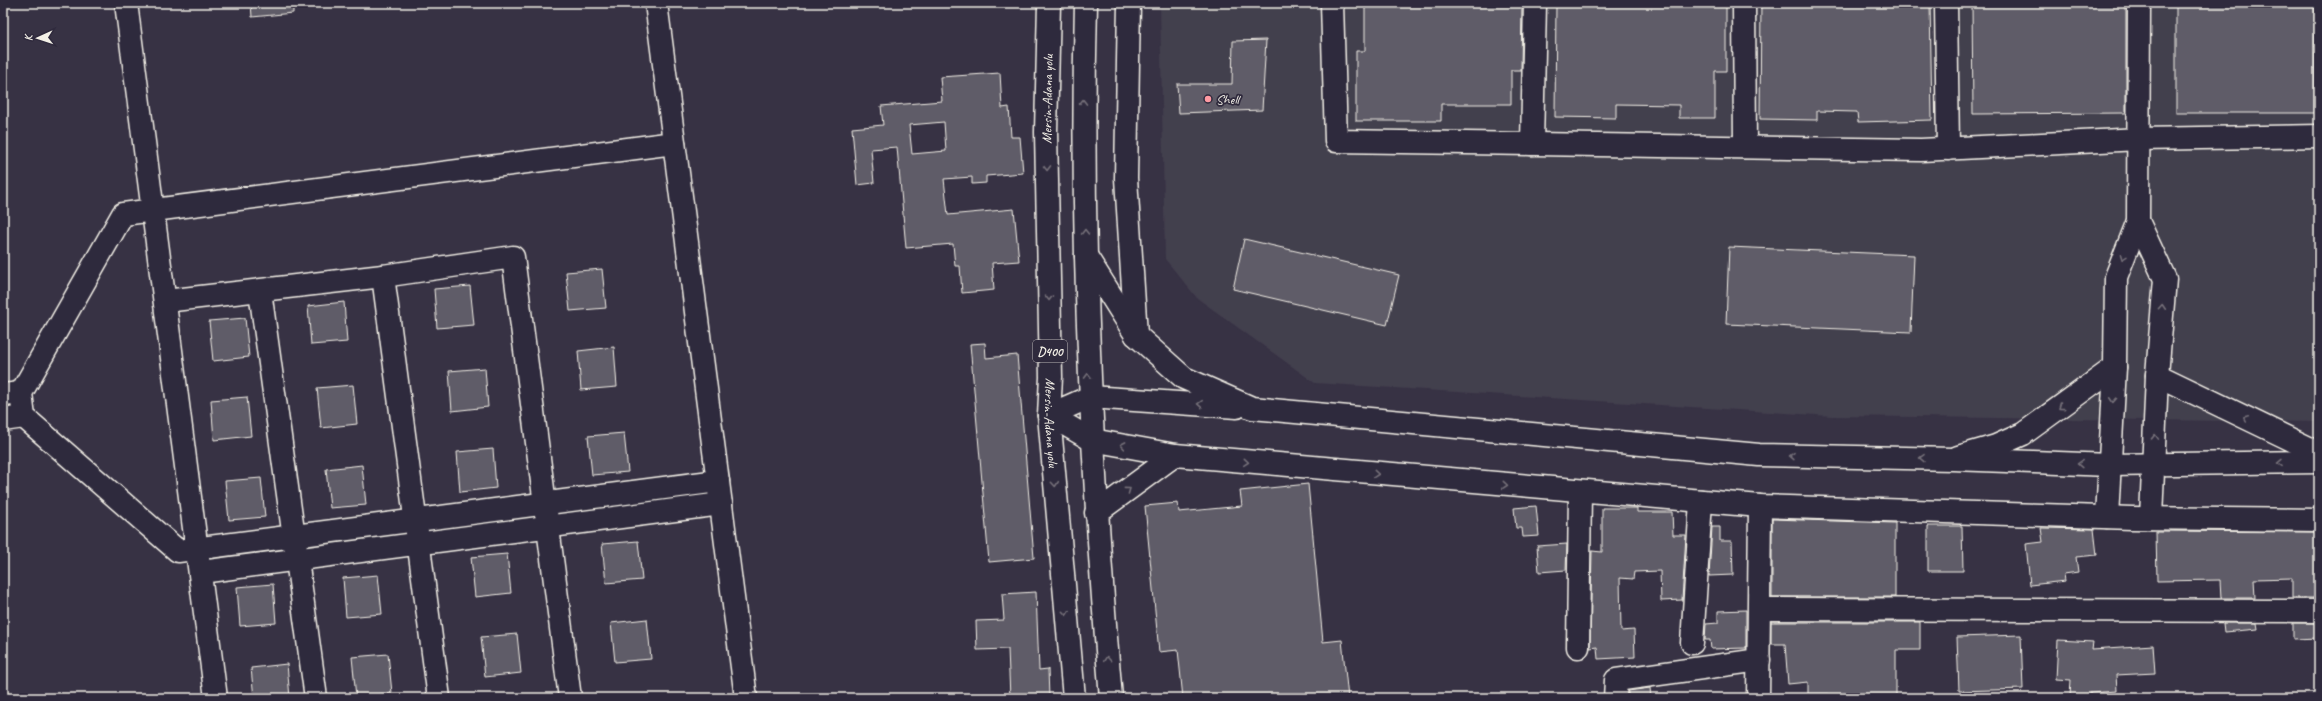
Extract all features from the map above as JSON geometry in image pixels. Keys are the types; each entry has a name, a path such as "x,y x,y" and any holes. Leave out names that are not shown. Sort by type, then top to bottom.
{"main road":[{"path":"126,3 198,548 216,698"},
{"path":"656,3 746,698"},
{"name":"Mersin-Adana yolu","path":"1049,3 1046,132 1051,378 1049,415 1074,698"},
{"name":"D400","path":"1086,3 1083,130 1090,397 1096,513 1111,698"},
{"path":"1129,3 1126,178 1136,335"},
{"path":"1332,3 1336,141 1948,150 2140,139 2319,136"},
{"path":"1532,144 1535,3"},
{"path":"1744,3 1745,147"},
{"path":"1946,3 1948,150"},
{"path":"2107,517 2115,367 2116,276 2138,221 2140,139 2139,3"},
{"path":"674,143 124,214 12,394 24,418 178,551 718,481"},
{"path":"2138,221 2165,279 2157,375 2152,518"},
{"path":"1086,256 1136,335 1184,378 1252,408"},
{"path":"165,301 260,292 513,257 570,698"},
{"path":"383,276 439,698"},
{"path":"260,292 316,698"},
{"path":"1953,459 1996,446 2023,434 2115,367"},
{"path":"2157,375 2319,453"},
{"path":"1049,415 1090,397 1252,408 1759,455 1953,459 2109,465 2319,462"},
{"path":"1049,415 1092,440 1175,455 1701,502 1760,506 2107,517 2319,520"},
{"path":"3,420 24,418"},
{"path":"1096,513 1175,455"},
{"path":"1578,647 1580,491"},
{"path":"1692,643 1701,502"},
{"path":"201,572 548,528 721,504"},
{"path":"1758,698 1760,506"},
{"path":"1760,609 2319,611"},
{"path":"1615,698 1616,680 1759,660"}],"shaded area":[{"path":"1160,3 2319,3 2319,422 1832,416 1315,383 1197,298 1165,259"}],"building":[{"path":"251,3 293,3 293,13 252,17"},
{"path":"1365,3 1522,3 1521,70 1511,70 1511,104 1441,104 1441,121 1356,121 1356,51 1365,51"},
{"path":"1556,3 1726,3 1726,71 1715,71 1715,118 1679,118 1679,105 1616,104 1616,118 1555,117"},
{"path":"1761,3 1930,3 1932,120 1858,122 1857,112 1817,111 1817,120 1760,119"},
{"path":"1972,3 2126,3 2126,113 1973,114"},
{"path":"2176,3 2315,3 2315,113 2176,113"},
{"path":"1266,40 1262,110 1179,113 1177,84 1232,84 1233,41"},
{"path":"1000,73 1002,108 1009,107 1011,137 1020,137 1023,173 986,176 986,183 972,184 972,177 944,179 948,215 1014,209 1019,261 992,263 994,290 962,293 960,266 955,266 953,244 906,248 897,147 871,149 874,183 857,185 852,128 883,125 881,106 942,101 940,77","holes":["944,122 946,151 912,154 909,125"]},
{"path":"1244,239 1399,275 1387,325 1233,289"},
{"path":"1729,247 1914,255 1911,332 1726,324"},
{"path":"602,269 606,308 570,311 566,272"},
{"path":"470,286 474,325 437,328 434,289"},
{"path":"344,302 347,342 311,345 308,306"},
{"path":"245,318 249,357 213,361 209,321"},
{"path":"985,343 986,358 1017,355 1034,558 989,562 970,344"},
{"path":"614,347 617,387 581,390 578,351"},
{"path":"485,368 488,407 452,411 449,371"},
{"path":"353,385 357,424 321,428 317,388"},
{"path":"247,397 251,436 214,440 211,400"},
{"path":"624,433 628,472 592,475 588,436"},
{"path":"493,449 496,488 460,492 457,452"},
{"path":"362,465 366,505 330,508 326,469"},
{"path":"261,478 265,517 229,520 225,481"},
{"path":"1308,484 1323,642 1342,640 1348,698 1183,698 1178,650 1159,652 1145,506 1178,503 1179,512 1242,506 1240,491"},
{"path":"1536,506 1539,536 1523,537 1522,528 1516,528 1514,508"},
{"path":"1602,508 1637,508 1637,512 1672,512 1673,535 1686,535 1682,600 1661,601 1660,571 1634,572 1633,579 1620,578 1621,631 1634,630 1635,657 1598,659 1597,647 1590,648 1592,551 1602,552"},
{"path":"1772,519 1895,523 1895,597 1772,597"},
{"path":"1928,526 1962,526 1963,571 1928,571"},
{"path":"1712,527 1720,527 1720,541 1732,541 1733,575 1709,576"},
{"path":"2041,528 2094,529 2097,555 2076,557 2078,572 2064,574 2065,581 2030,585 2026,544 2043,542"},
{"path":"2156,531 2319,532 2319,598 2292,598 2292,578 2254,579 2255,598 2221,598 2220,580 2157,581"},
{"path":"638,541 642,580 606,583 602,544"},
{"path":"1567,544 1566,570 1539,572 1537,546"},
{"path":"507,554 511,593 475,597 471,557"},
{"path":"378,575 382,614 346,617 343,578"},
{"path":"273,584 276,623 240,626 237,587"},
{"path":"1036,592 1039,670 1048,669 1049,698 1010,698 1008,649 977,650 976,621 1004,620 1002,594"},
{"path":"1746,610 1746,648 1711,649 1710,640 1705,640 1706,624 1718,623 1718,611"},
{"path":"647,619 651,659 615,662 611,623"},
{"path":"1771,622 1920,622 1920,650 1896,650 1896,698 1830,698 1829,694 1808,694 1808,682 1788,684 1785,644 1771,644"},
{"path":"2223,623 2257,623 2258,629 2224,632"},
{"path":"2293,623 2319,623 2319,638 2293,639"},
{"path":"517,634 521,673 485,677 481,637"},
{"path":"2021,635 2023,689 1959,691 1957,637"},
{"path":"2058,640 2093,642 2092,649 2153,645 2155,673 2116,675 2117,691 2090,693 2090,696 2070,696 2071,680 2056,679"},
{"path":"388,654 392,693 356,697 352,657"},
{"path":"287,664 290,698 254,698 251,668"},
{"path":"1650,688 1651,698 1628,698 1628,691"}],"place":[{"name":"Shell","path":"1208,99"}]}
